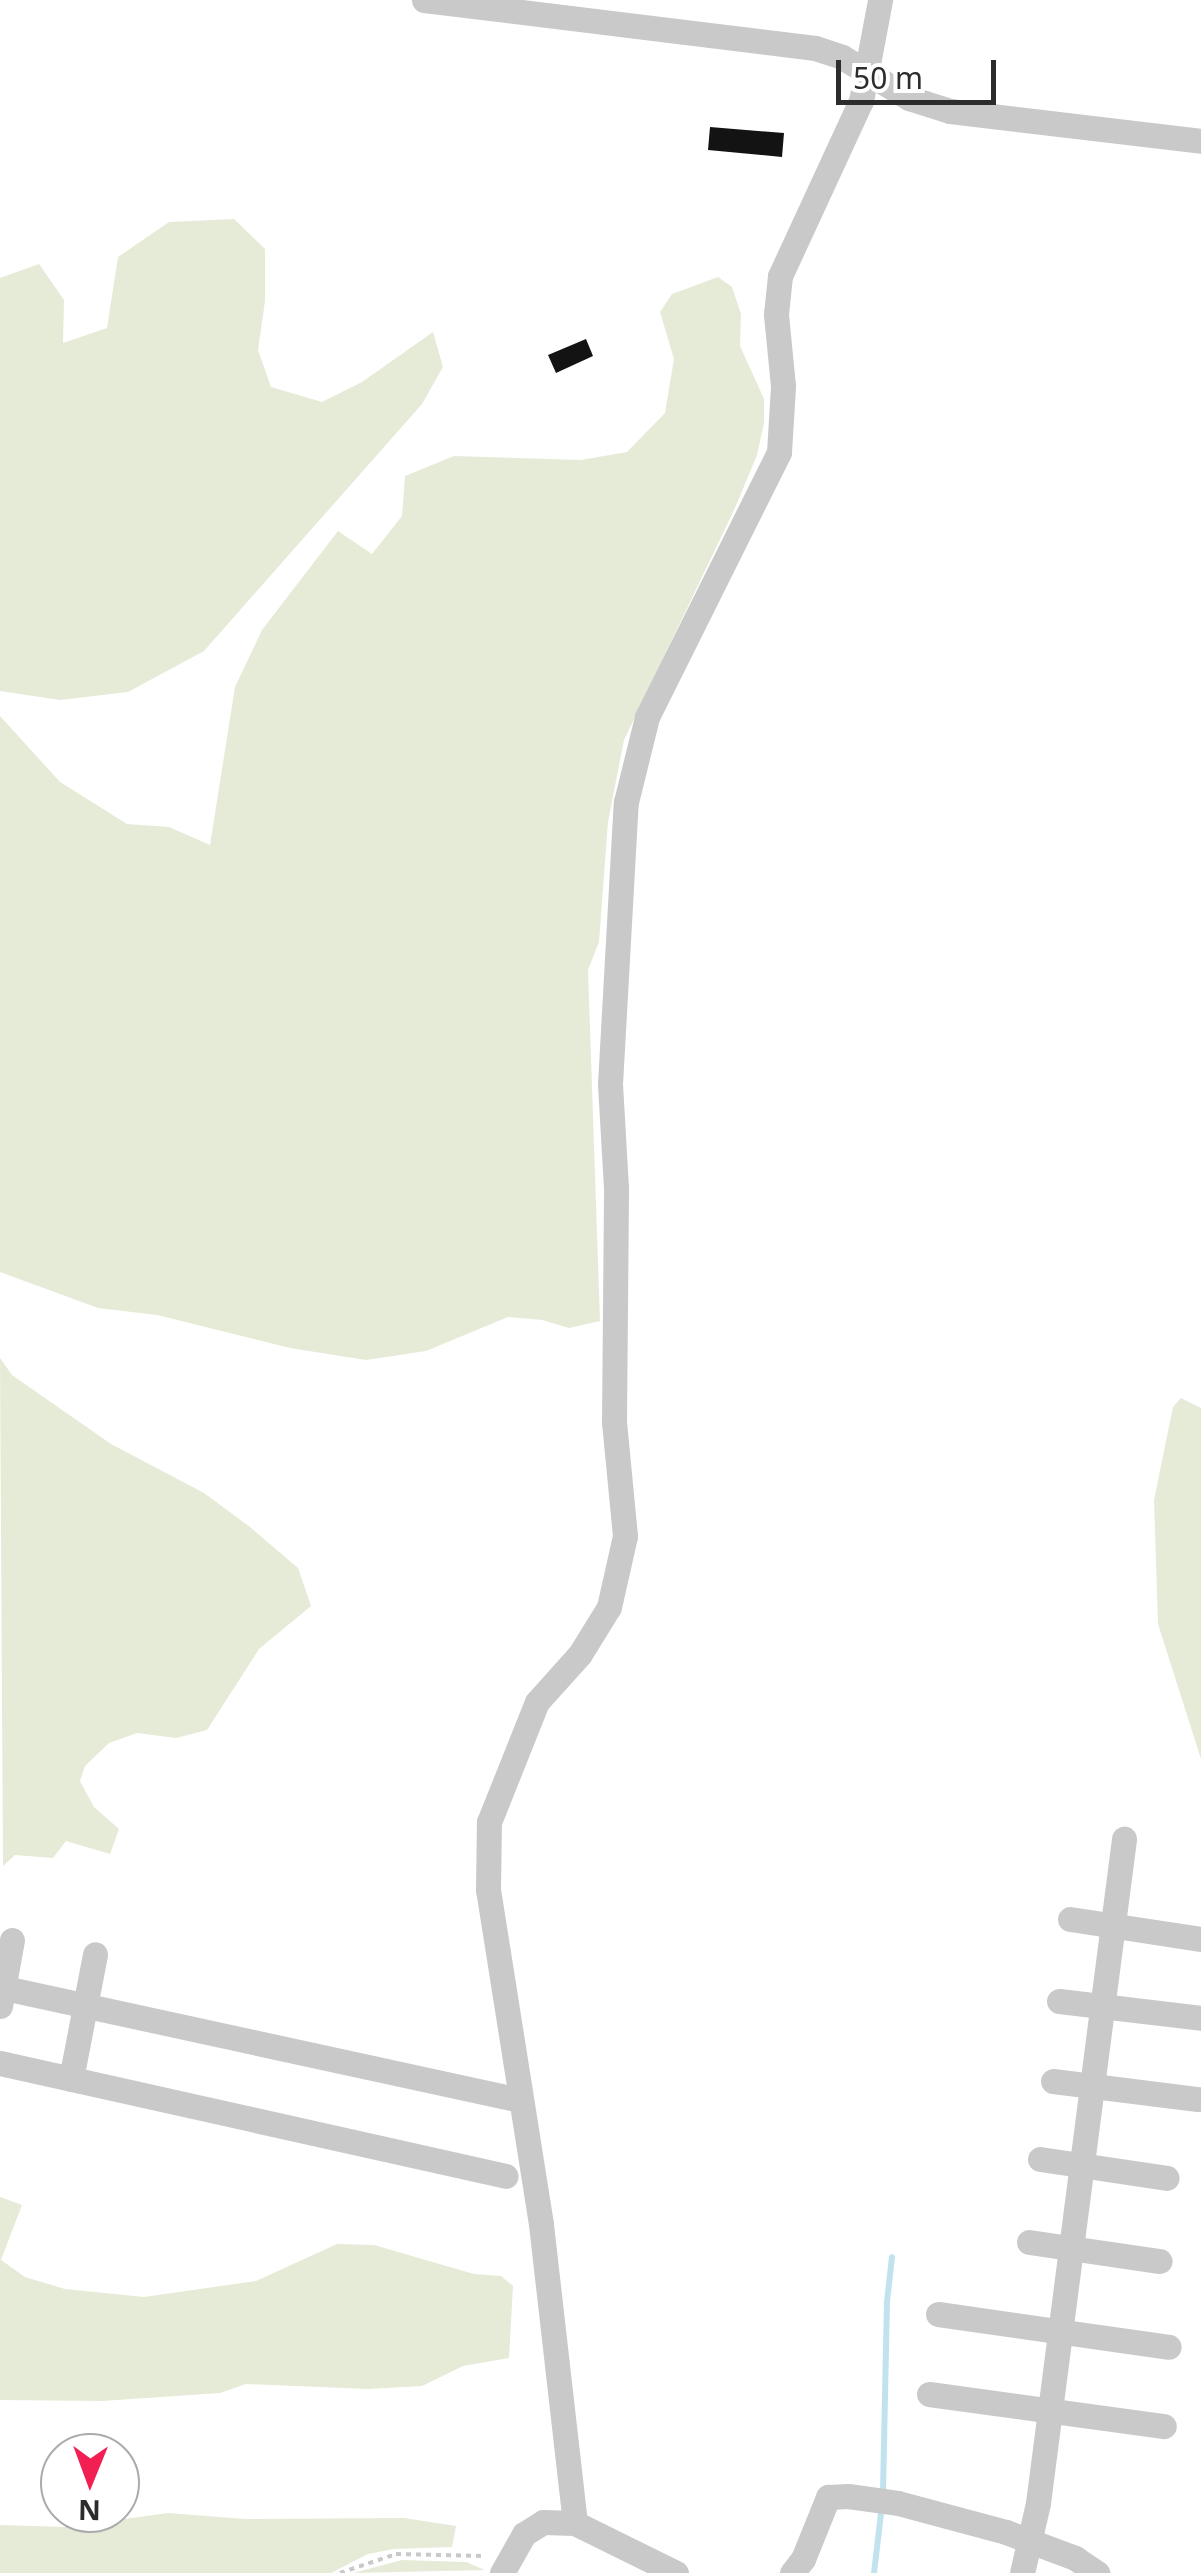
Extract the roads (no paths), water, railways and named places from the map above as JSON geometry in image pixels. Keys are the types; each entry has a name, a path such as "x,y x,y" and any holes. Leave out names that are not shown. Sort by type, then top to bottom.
{"street":[{"path":"424,0 815,48 910,98 950,110 1201,141"},
{"path":"651,26 654,0"},
{"path":"575,2523 540,2224 488,1890 489,1822 537,1702 580,1654 609,1607 625,1536 614,1422 616,1188 610,1084 626,802 647,717 779,452 782,386 776,314 780,276 840,152 868,74 880,0"},
{"path":"1022,2573 1061,2331 1116,1926 1124,1839"},
{"path":"1070,1919 1201,1939"},
{"path":"12,1940 1,1993 85,2006 520,2100"},
{"path":"71,2079 95,1954"},
{"path":"1059,2001 1201,2018"},
{"path":"0,2063 506,2176"},
{"path":"1053,2081 1198,2099"},
{"path":"1040,2160 1168,2178"},
{"path":"1029,2242 1160,2261"},
{"path":"938,2314 1170,2346"},
{"path":"929,2394 1164,2426"},
{"path":"792,2573 803,2559 828,2497 848,2496 898,2503 1030,2541 1075,2558 1097,2573"},
{"path":"506,2566 524,2534 543,2522 575,2523 676,2573"}],"waterway":[{"path":"883,2492 887,2302 892,2257"},
{"path":"874,2573 882,2505"}]}
